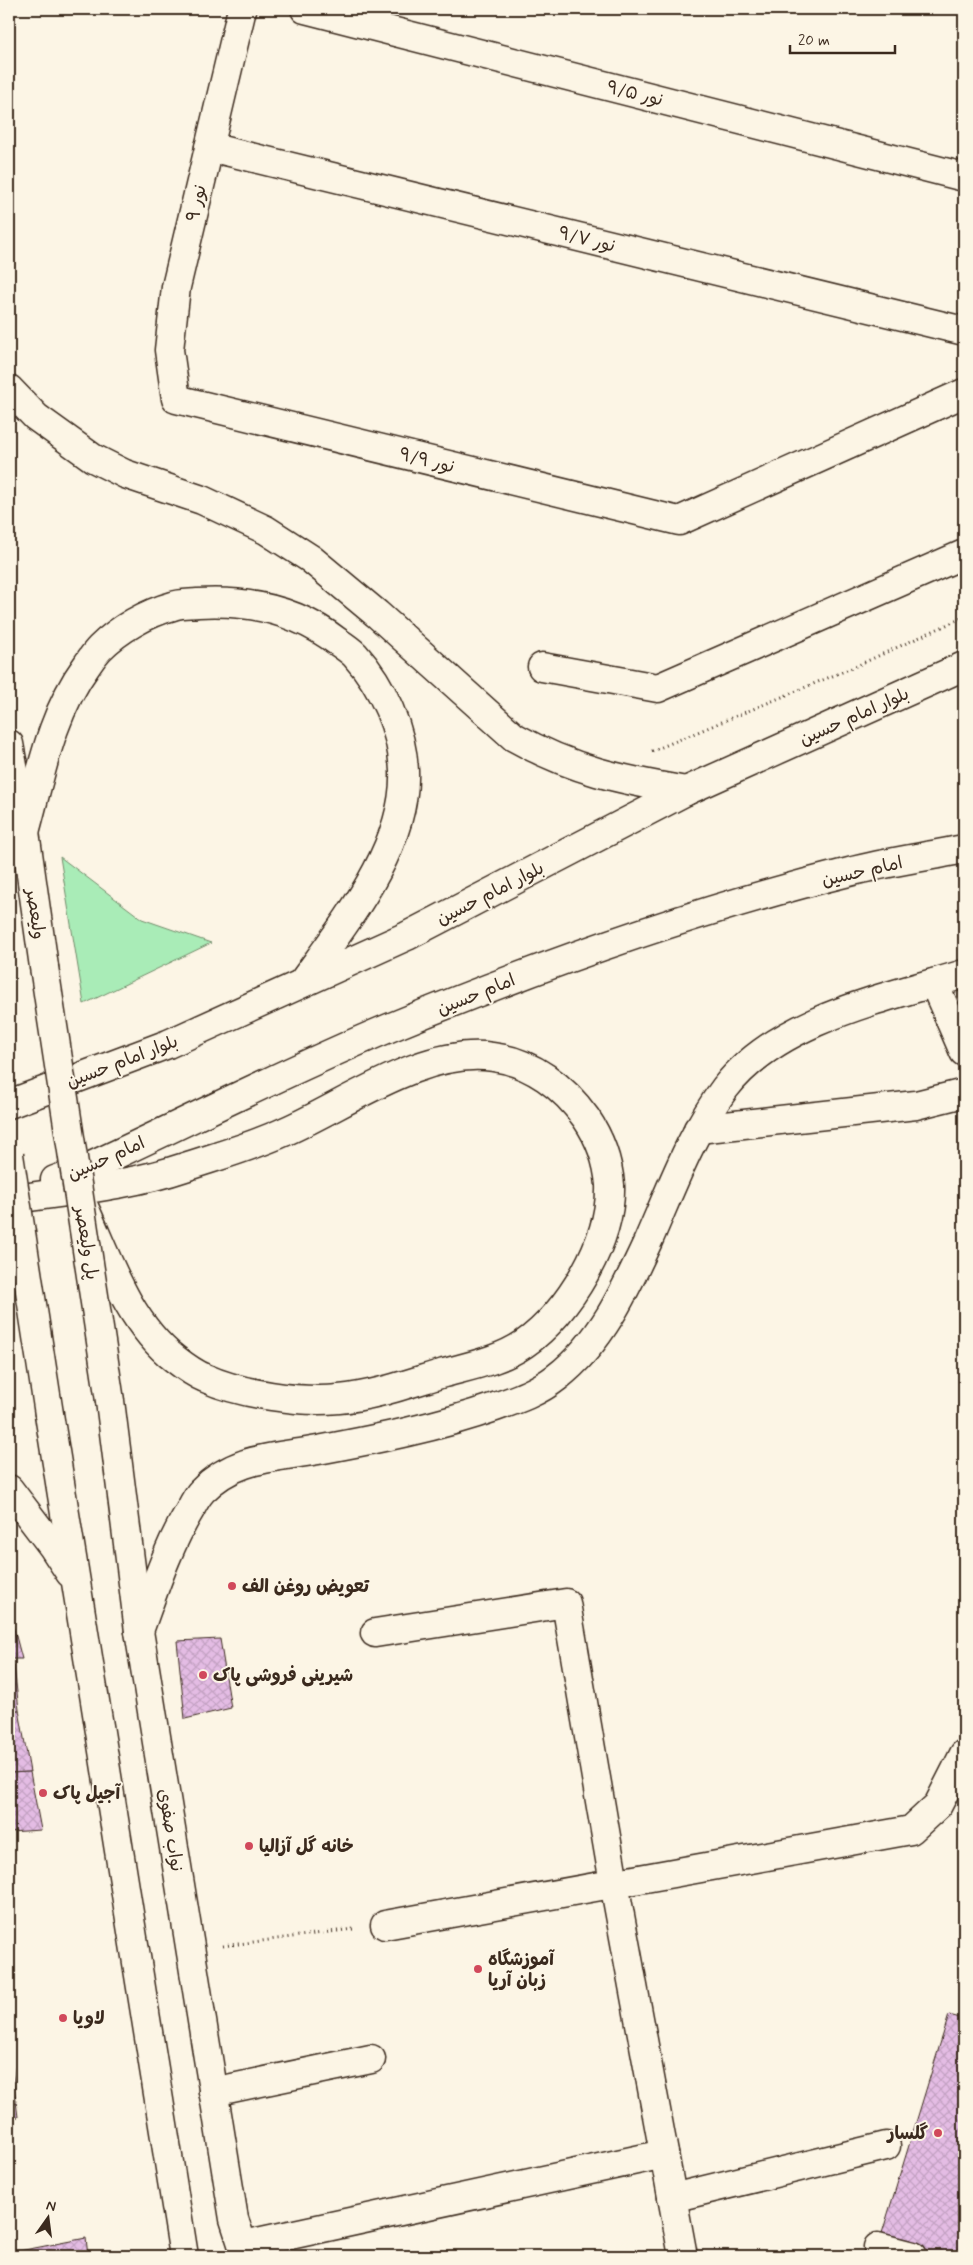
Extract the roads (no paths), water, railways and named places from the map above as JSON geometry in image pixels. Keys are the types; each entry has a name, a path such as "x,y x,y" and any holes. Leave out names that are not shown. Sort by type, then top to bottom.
{"main road":[{"name":"نور ۹","path":"176,399 169,350 176,287 242,9"},
{"name":"نور ۹/۵","path":"305,9 964,177"},
{"name":"نور ۹/۷","path":"209,147 964,331"},
{"path":"9,389 36,417 92,458 125,474 202,500 266,530 311,559 377,614 514,738 540,752 598,774 686,791"},
{"name":"نور ۹/۹","path":"176,399 679,521 964,393"},
{"path":"542,667 658,688 964,554"},
{"path":"25,832 56,720 79,676 99,648 128,626 174,605 208,603 252,605 289,613 324,631 355,655 376,685 395,721 404,772 396,827 386,850 363,896 302,984"},
{"name":"بلوار امام حسین","path":"9,1104 168,1044 407,936 686,791 964,666"},
{"name":"ولیعصر","path":"9,744 25,832 44,967"},
{"name":"امام حسین","path":"9,1198 85,1169 278,1077 388,1029 614,942 730,904 832,876 964,849"},
{"name":"پل ولیعصر","path":"44,967 110,1401"},
{"path":"139,1631 175,1534 200,1492 219,1476 243,1463 456,1421 534,1393 557,1377 585,1352 605,1324 632,1276 698,1129 726,1086 758,1056 803,1029 846,1009 964,974"},
{"path":"934,983 964,1052"},
{"path":"9,1198 149,1177 182,1168 285,1132 392,1077 429,1064 463,1058 491,1056 522,1064 556,1084 573,1102 596,1133 605,1160 610,1185 606,1220 596,1250 578,1284 554,1316 524,1344 488,1361 383,1390 339,1399 279,1396 237,1390 202,1377 174,1358 144,1328 124,1294 80,1198"},
{"path":"698,1129 916,1105 964,1093"},
{"path":"9,1155 184,2256"},
{"name":"نواب صفوی","path":"110,1401 139,1631 234,2219 254,2252"},
{"path":"9,1489 53,1547 76,1583"},
{"path":"374,1634 566,1603 614,1884 683,2256"},
{"path":"385,1925 911,1830 938,1804 964,1755"},
{"path":"213,2092 371,2059"},
{"path":"672,2198 886,2146"},
{"path":"254,2252 664,2154"},
{"path":"878,2247 913,2256"}],"place":[{"name":"تعویض روغن الف","path":"232,1586"},
{"name":"شیرینی فروشی پاک","path":"203,1675"},
{"name":"آجیل پاک","path":"43,1793"},
{"name":"خانه گل آزالیا","path":"249,1846"},
{"name":"آموزشگاه زبان آریا","path":"478,1969"},
{"name":"لاویا","path":"63,2018"},
{"name":"گلسار","path":"938,2133"}]}
